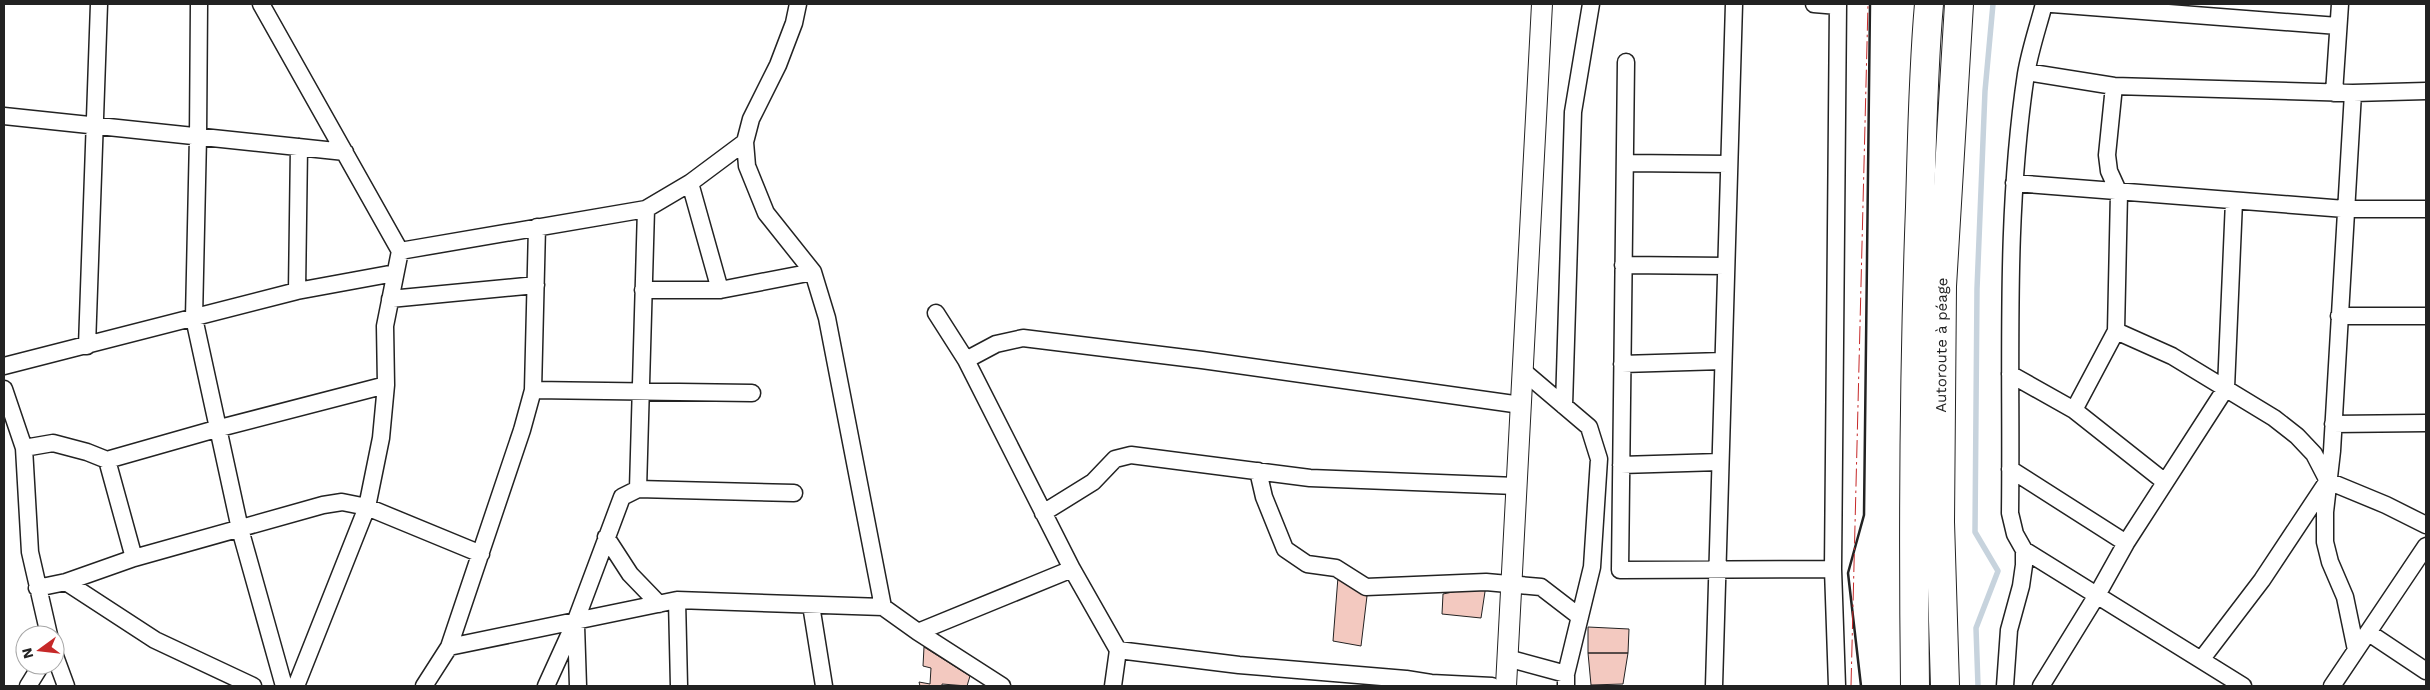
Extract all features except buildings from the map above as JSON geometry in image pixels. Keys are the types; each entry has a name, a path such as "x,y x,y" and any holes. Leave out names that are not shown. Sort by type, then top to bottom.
{"highway":[{"path":"1915,686 1913,533 1916,292 1929,4"},
{"name":"Autoroute à péage","path":"1945,686 1940,522 1942,286 1959,4"}],"street":[{"path":"87,346 99,4"},
{"path":"199,4 194,318 216,429 240,529 284,686"},
{"path":"261,4 400,251 385,326 386,385 381,438 367,507 296,686"},
{"path":"798,4 794,22 778,64 751,120 745,142 748,166 766,213 813,272 827,318 883,607"},
{"path":"1506,686 1542,4"},
{"path":"1564,406 1573,112 1591,4"},
{"path":"1714,686 1734,4"},
{"path":"1814,4 1838,5 1833,569 1837,686"},
{"path":"2044,4 2027,72 2014,183 2010,256 2010,513 2015,534 2024,550 2243,686"},
{"path":"2052,4 2338,26"},
{"path":"2334,93 2340,4"},
{"path":"1626,62 1620,570 1833,569"},
{"path":"2027,72 2114,86 2334,93 2426,91"},
{"path":"2074,410 2116,331 2119,193 2109,171 2107,154 2114,86"},
{"path":"2354,93 2333,424 2325,512 2326,542 2330,562 2345,597 2356,650"},
{"path":"4,116 345,152"},
{"path":"400,251 646,209 690,183 745,142"},
{"path":"297,291 299,147"},
{"path":"1625,163 1729,164"},
{"path":"690,183 720,290"},
{"path":"2014,183 2119,193 2346,209 2426,209"},
{"path":"2041,686 2097,595 2126,542 2226,388 2234,201"},
{"path":"638,490 646,209"},
{"path":"424,686 449,647 522,430 533,390 537,227"},
{"path":"1623,265 1726,266"},
{"path":"643,290 720,290 813,272"},
{"path":"4,366 297,291 395,273"},
{"path":"390,299 536,285"},
{"path":"936,313 966,360 1072,569 1118,650 1113,686"},
{"path":"2339,316 2426,316"},
{"path":"2116,331 2172,356 2274,418 2297,436 2314,454 2328,481 2386,504 2426,525"},
{"path":"966,360 996,344 1023,338 1202,360 1521,405"},
{"path":"1622,364 1723,361"},
{"path":"1507,658 1566,680 1592,567 1599,459 1588,427 1522,370"},
{"path":"2010,374 2074,410 2165,482"},
{"path":"24,448 53,443 87,452 107,460 216,429 386,385"},
{"path":"4,389 24,448 30,552 46,625"},
{"path":"533,390 752,392"},
{"path":"2333,424 2426,423"},
{"path":"1043,513 1093,482 1115,459 1131,455 1310,478 1516,486"},
{"path":"107,460 134,558"},
{"path":"1621,465 1720,462"},
{"path":"2010,469 2126,542"},
{"path":"1258,471 1264,497 1285,549 1308,564 1336,568 1366,587 1486,582 1541,587 1580,617"},
{"path":"2201,660 2262,580 2328,481"},
{"path":"546,686 576,620 622,497 638,490 794,493"},
{"path":"37,588 66,582 134,558 323,505 342,502 367,507 481,554"},
{"path":"606,537 630,574 659,604"},
{"path":"2332,686 2426,546"},
{"path":"2005,686 2009,630 2022,586 2024,550"},
{"path":"918,632 1072,569"},
{"path":"66,582 154,640 252,686"},
{"path":"449,647 677,600 883,607 977,678 1002,686"},
{"path":"677,600 679,686"},
{"path":"810,604 824,686"},
{"path":"576,620 578,686"},
{"path":"2369,633 2426,671"},
{"path":"1118,650 1386,682 1492,686"},
{"path":"28,686 35,675"}],"waterway":[{"path":"1978,686 1976,628 1998,571 1975,532 1977,289 1985,91 1993,4"}],"wall":[{"path":"1861,686 1848,573 1864,515 1870,4"}],"power":[{"path":"1851,686 1868,4"}]}
